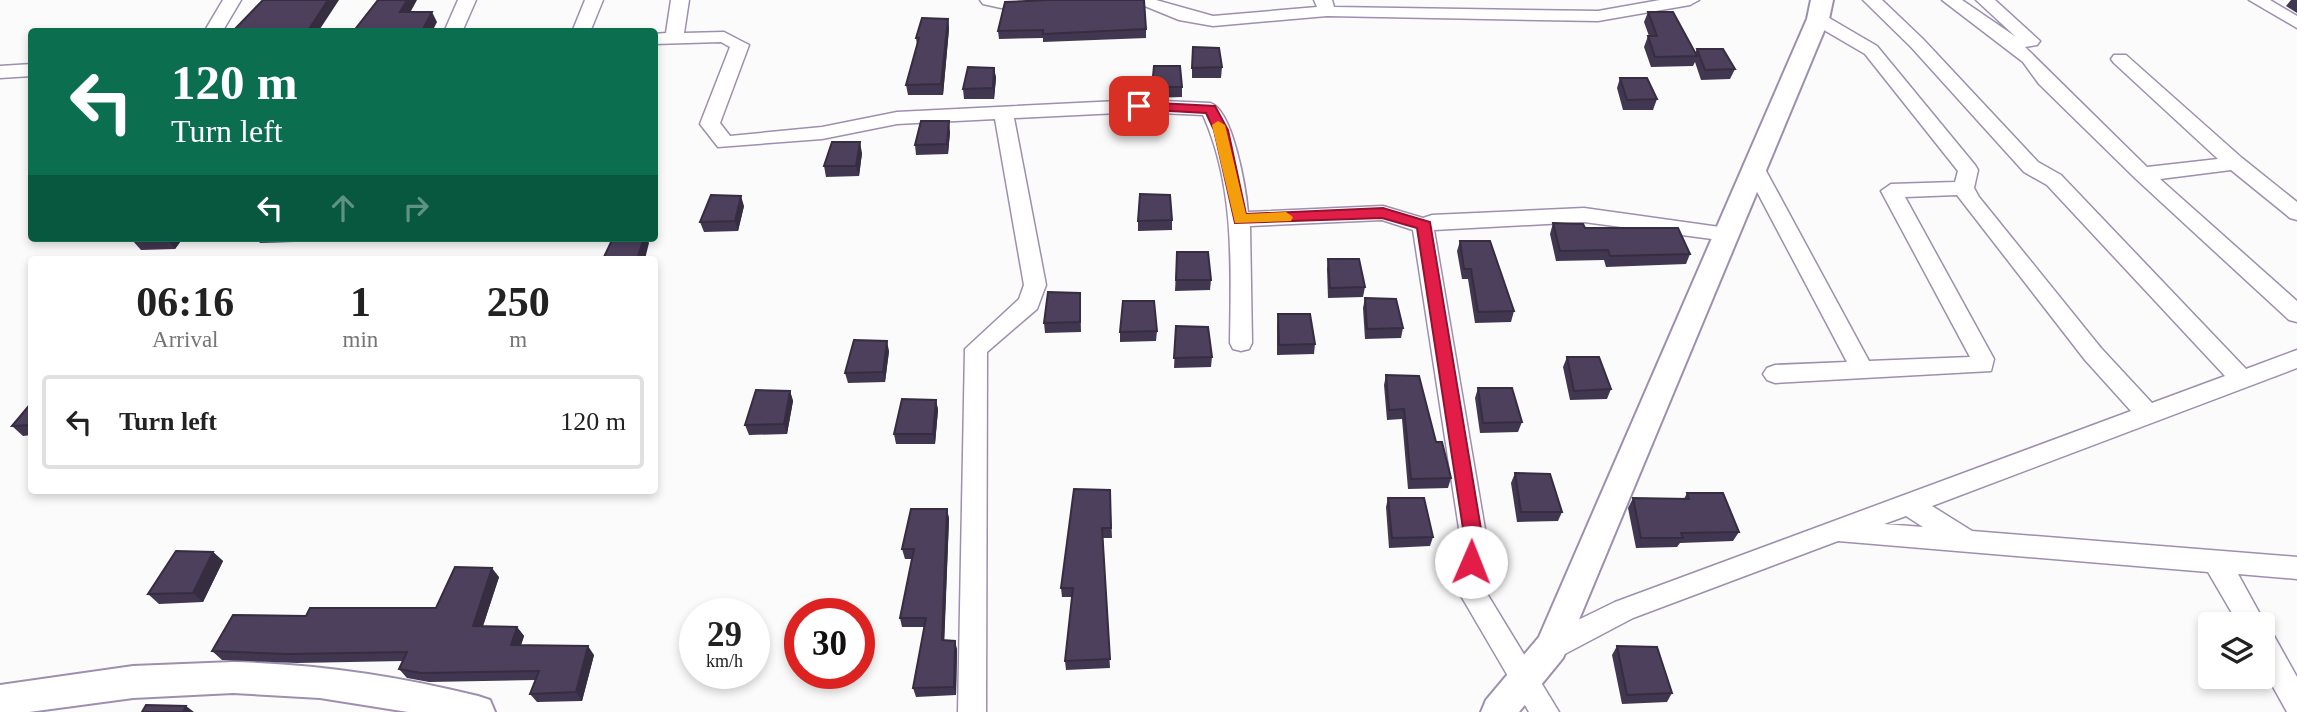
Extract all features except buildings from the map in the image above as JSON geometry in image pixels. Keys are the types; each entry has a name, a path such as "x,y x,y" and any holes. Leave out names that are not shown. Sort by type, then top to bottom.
{"street":[{"path":"215,28 232,0"},
{"path":"455,28 467,0"},
{"path":"583,28 594,0"},
{"path":"680,0 664,39 724,37 740,45 710,124 725,142 822,133 897,118 1004,115 1139,106 1210,109 1221,130 1240,219 1241,343"},
{"path":"989,0 1001,3 1063,0"},
{"path":"1139,0 1166,4 1198,19 1213,20 1325,5 1598,16 1690,0"},
{"path":"1872,0 1917,43 2031,167 2054,180 2241,378"},
{"path":"1951,0 2029,58 2046,80 2143,174 2297,314"},
{"path":"1985,0 2031,41 2008,42"},
{"path":"2258,0 2297,23"},
{"path":"1498,712 1551,647 1820,10 1871,50 1968,170 1964,188 1970,200 2044,294 2148,415"},
{"path":"2120,59 2235,163 2297,213"},
{"path":"0,72 28,70"},
{"path":"972,712 976,349 1029,303 1035,294 1004,115"},
{"path":"2143,174 2235,163"},
{"path":"1755,169 1863,371"},
{"path":"1775,374 1983,365 1983,359 1891,191 1964,188"},
{"path":"1240,219 1383,213 1425,226"},
{"path":"1545,712 1470,589 1473,535 1423,232 1425,226 1432,222 1569,214 1727,234"},
{"path":"1551,647 1624,610 2297,359"},
{"path":"1908,504 1968,542"},
{"path":"1833,531 2297,568"},
{"path":"2217,563 2245,612"},
{"path":"2275,664 2297,703"},
{"path":"0,701 56,691 148,681 267,678 398,693 478,712"}],"slow traffic":[{"path":"1218,125 1240,219 1286,217"}],"route":[{"path":"1139,106 1210,109 1221,130 1240,219 1383,213 1425,226 1423,232 1473,535 1471,562"}]}
